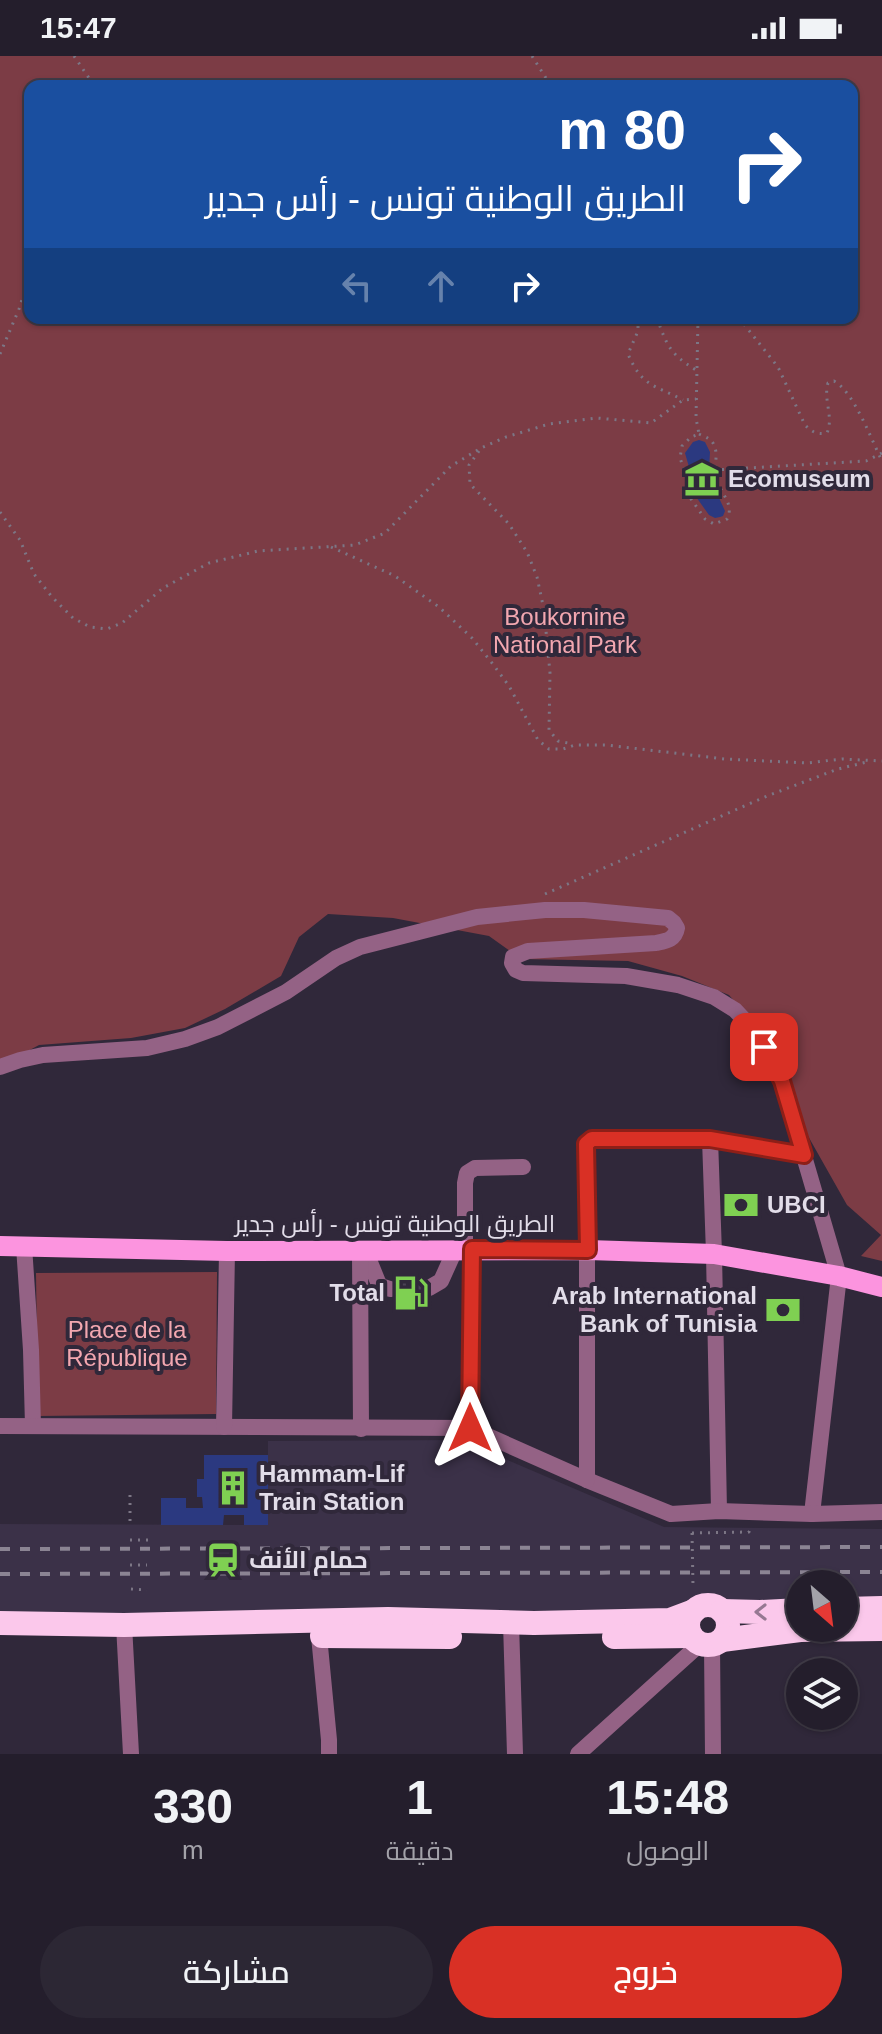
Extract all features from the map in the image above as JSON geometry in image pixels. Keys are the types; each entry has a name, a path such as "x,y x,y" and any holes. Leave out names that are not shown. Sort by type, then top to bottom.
{"highway":[{"path":"693,1599 700,1606 716,1606 727,1617 727,1633 706,1641"},
{"path":"0,1623 124,1632 319,1636 512,1630 670,1620 693,1599"},
{"path":"693,1599 688,1625 706,1641"},
{"path":"858,1609 882,1608"},
{"path":"722,1611 786,1611"},
{"path":"0,1637 388,1619 512,1630 706,1641 800,1630 882,1629"}],"main road":[{"name":"الطريق الوطنية تونس - رأس جدير","path":"0,1246 227,1251 588,1250 714,1254 839,1276 882,1287"}],"street":[{"path":"0,1067 43,1055 147,1048 185,1039 218,1027 286,992 336,958 360,947 477,917 545,910 584,910 668,918 677,928 671,940 528,951 513,957 512,963 516,970 523,973 626,976 678,985 714,997 735,1010 764,1047 782,1081 839,1276 812,1514"},
{"path":"587,1480 586,1144 589,1140 710,1139 804,1155"},
{"path":"710,1139 719,1511"},
{"path":"470,1428 464,1249 467,1173 475,1168 523,1167"},
{"path":"24,1246 33,1426"},
{"path":"429,1288 441,1281 464,1249"},
{"path":"362,1250 378,1282 390,1289"},
{"path":"361,1429 362,1250"},
{"path":"224,1427 227,1251"},
{"path":"0,1426 470,1428 671,1514 719,1511 812,1514 882,1512"},
{"path":"512,1630 515,1754"},
{"path":"124,1632 131,1754"},
{"path":"319,1636 329,1754"},
{"path":"578,1754 706,1641"},
{"path":"706,1641 713,1754"}],"path":[{"path":"74,56 90,80"},
{"path":"532,56 547,80"},
{"path":"0,354 24,294"},
{"path":"638,324 628,354 632,365 647,384 683,400 696,399"},
{"path":"659,324 667,345 678,359 697,371"},
{"path":"698,324 696,418 699,434"},
{"path":"744,324 778,367 811,432 819,435 827,433 830,426 826,390 828,383 834,381 850,396 882,461"},
{"path":"0,512 20,540 34,574 52,597 73,618 90,627 107,629 122,623 163,588 209,563 258,551 355,545 385,533 451,466 506,437 549,424 597,418 651,423 683,400"},
{"path":"699,434 713,443 716,451 714,470 731,512 727,519 714,524 705,519 689,496 688,481 680,458 682,446 691,437 699,434"},
{"path":"481,448 469,465 470,484 509,524 527,552 537,577 544,610 550,673 549,730 558,741 725,759 807,763 842,759 882,761"},
{"path":"714,470 866,461 880,454"},
{"path":"330,547 395,576 439,607 472,638 492,663 509,686 538,740 549,749 575,745"},
{"path":"544,895 767,796 838,769 871,761"},
{"path":"130,1495 130,1523"},
{"path":"693,1599 692,1533 749,1532"},
{"path":"130,1540 148,1540"},
{"path":"130,1565 147,1565"},
{"path":"131,1589 147,1590"}],"shaded area":[{"path":"461,1440 664,1527 882,1529 882,1607 858,1608 858,1570 786,1570 786,1607 736,1600 692,1603 667,1619 0,1617 0,1524 268,1525 268,1441"}],"green space":[{"name":"Boukornine National Park","path":"0,56 882,56 882,1261 861,1256 881,1235 847,1205 808,1136 770,1042 729,995 682,976 628,961 521,959 489,936 393,918 328,914 299,937 281,976 185,1028 131,1038 39,1045 0,1068"},
{"name":"Place de la République","path":"217,1272 216,1414 38,1416 36,1273"}],"building":[{"name":"Ecomuseum","path":"693,442 705,442 710,452 710,478 725,511 720,517 709,515 694,494 685,453"},
{"name":"Hammam-Lif Train Station","path":"204,1455 268,1455 268,1525 244,1525 244,1515 224,1515 223,1525 161,1525 161,1498 186,1498 186,1508 203,1508 202,1497 197,1497 197,1479 204,1479"}],"tunnel":[{"path":"390,1289 429,1288"}],"railway":[{"path":"0,1549 882,1547"},
{"path":"0,1574 882,1572"}],"place":[{"name":"Ecomuseum","path":"702,479"},
{"name":"UBCI","path":"741,1205"},
{"name":"Total","path":"411,1293"},
{"name":"Arab International Bank of Tunisia","path":"783,1310"},
{"name":"Hammam-Lif Train Station","path":"233,1488"},
{"name":"حمام الأنف","path":"223,1560"}],"route":[{"path":"470,1428 472,1249 588,1250 586,1144 592,1139 710,1139 804,1155 782,1081 764,1047"}]}
